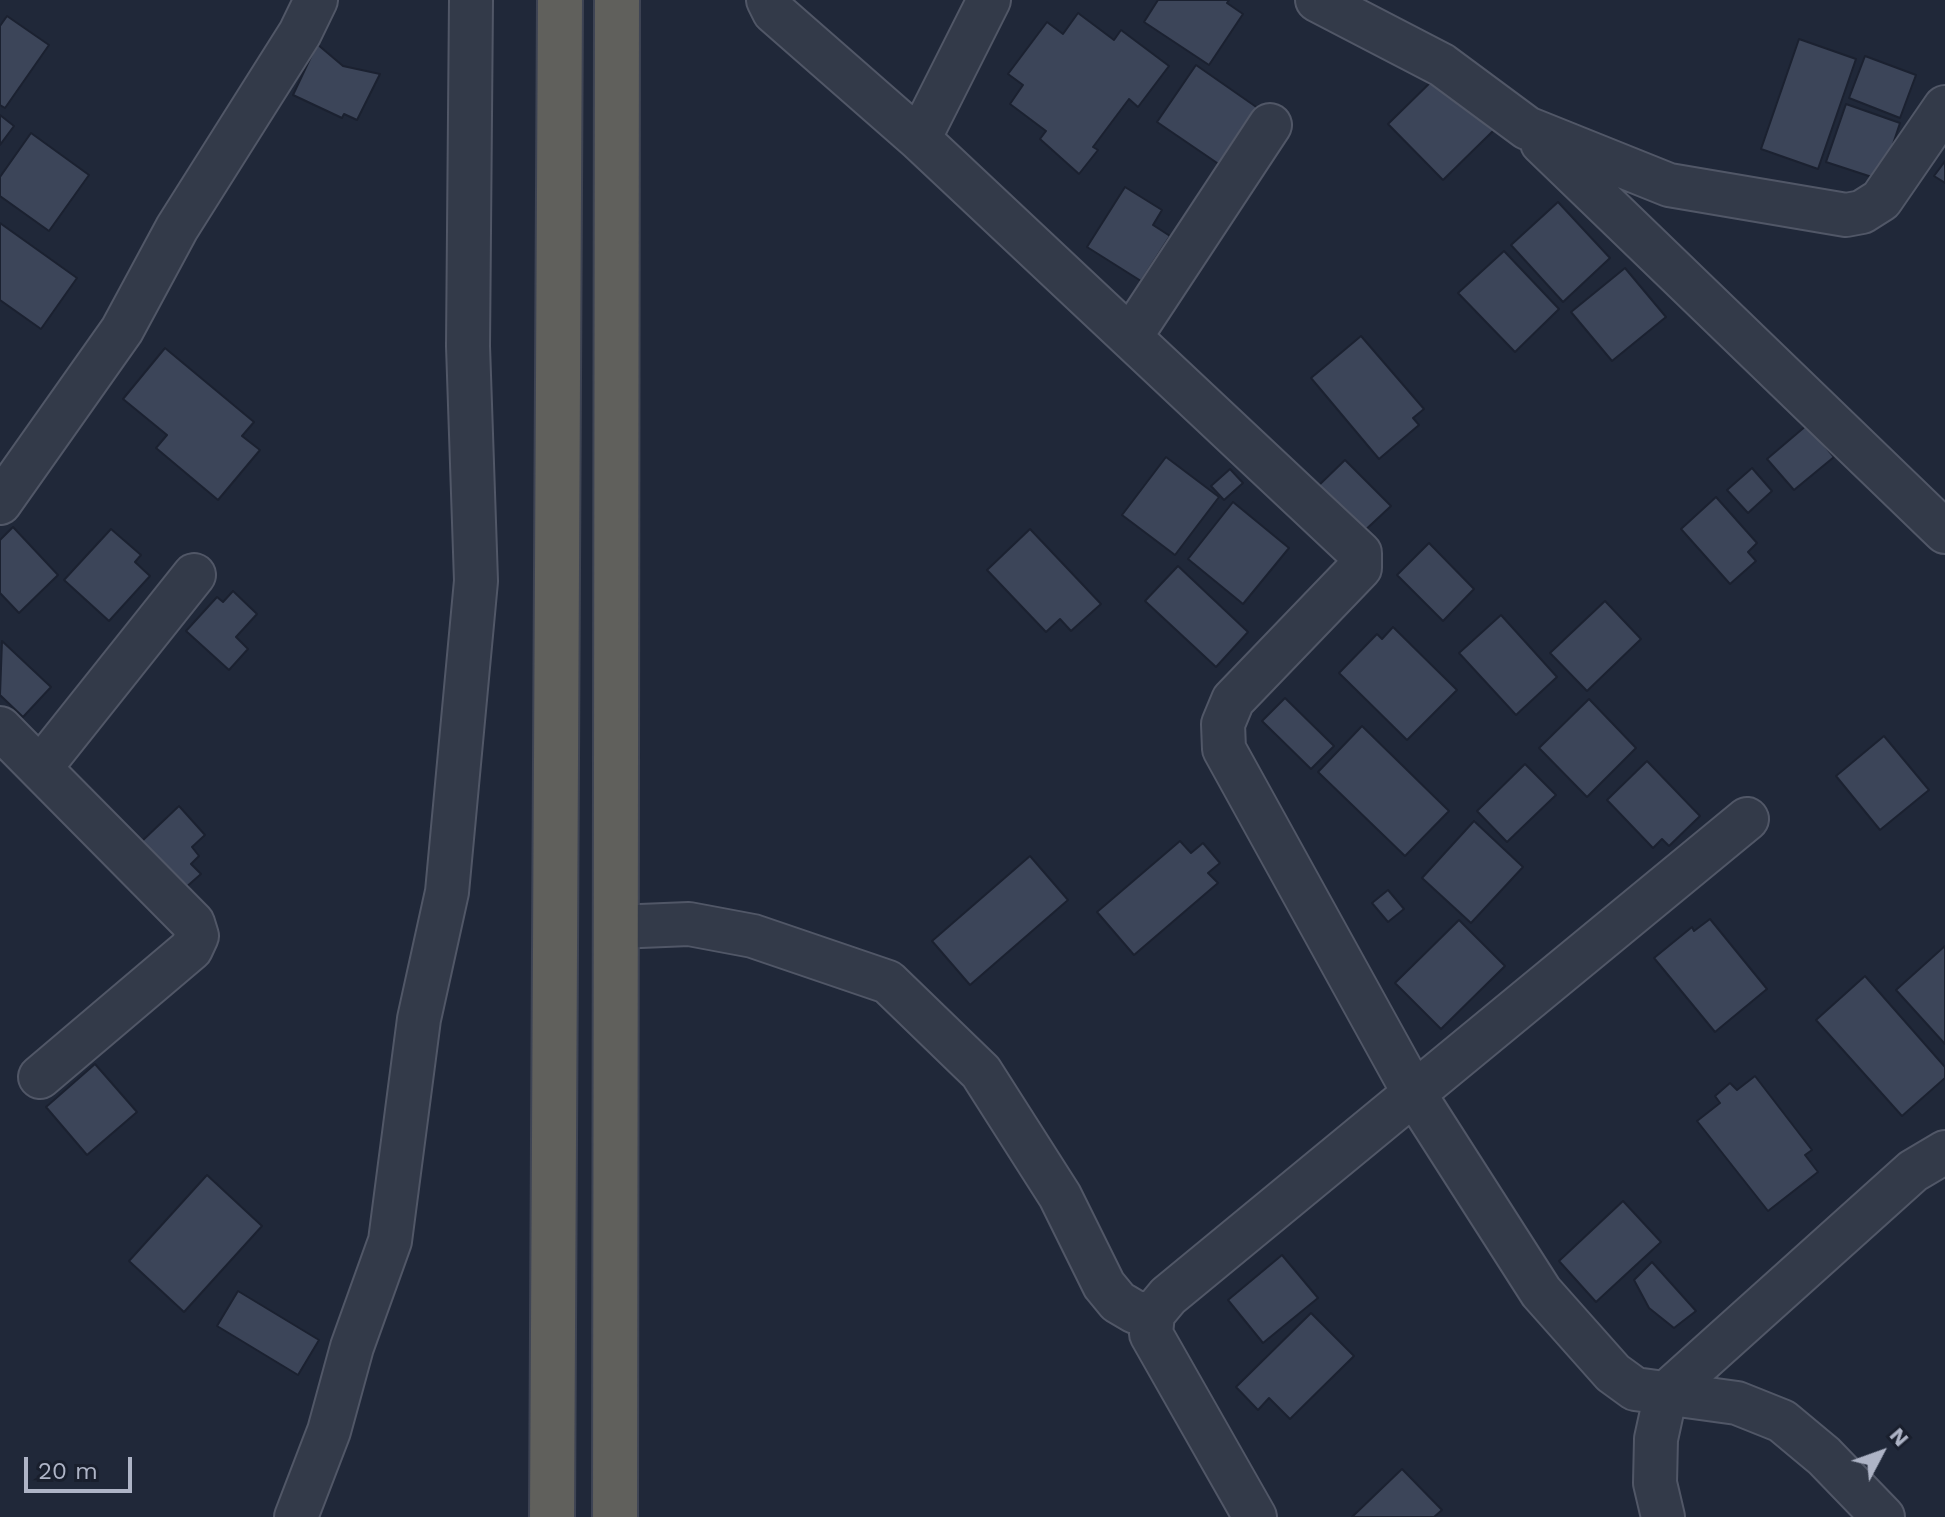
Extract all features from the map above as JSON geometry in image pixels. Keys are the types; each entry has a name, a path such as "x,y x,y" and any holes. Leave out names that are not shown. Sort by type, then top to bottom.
{"highway":[{"path":"552,1517 560,0"},
{"path":"615,1517 617,0"}],"street":[{"path":"0,503 122,330 177,228 300,33 316,0"},
{"path":"296,1517 329,1431 352,1347 390,1241 419,1019 447,892 476,581 468,346 471,0"},
{"path":"768,0 774,12 919,139 1360,553 1360,568 1233,700 1223,724 1224,749 1415,1095 1541,1292 1613,1373 1635,1389 1737,1403 1782,1421 1824,1456 1883,1517"},
{"path":"919,139 989,0"},
{"path":"1317,0 1442,65 1527,128 1945,532"},
{"path":"1527,128 1669,185 1846,215 1862,212 1881,200 1945,107"},
{"path":"1131,336 1270,125"},
{"path":"1633,230 1669,185"},
{"path":"41,767 194,575"},
{"path":"0,728 193,923 197,936 191,949 40,1077"},
{"path":"1255,1517 1151,1334 1153,1314 1168,1296 1747,819"},
{"path":"616,927 689,924 753,936 888,982 981,1072 1060,1196 1104,1285 1118,1302 1135,1312 1153,1314"},
{"path":"1663,1517 1655,1483 1656,1439 1666,1393 1913,1171 1945,1152"}],"building":[{"path":"1158,0 1229,0 1227,3 1243,14 1209,65 1144,22"},
{"path":"1078,13 1114,40 1121,30 1169,66 1138,107 1129,99 1093,147 1098,150 1079,174 1040,139 1046,131 1010,104 1023,85 1008,74 1047,22 1063,34"},
{"path":"7,16 49,45 5,108 0,105 0,26"},
{"path":"1799,39 1856,59 1818,169 1761,149"},
{"path":"317,44 343,66 380,74 357,120 344,114 342,118 293,95"},
{"path":"1865,56 1916,75 1900,118 1849,98"},
{"path":"1196,65 1262,111 1223,167 1157,122"},
{"path":"1439,74 1494,130 1443,180 1388,124"},
{"path":"1846,104 1900,123 1881,180 1826,162"},
{"path":"0,115 14,126 0,145"},
{"path":"31,133 89,175 49,231 0,196 0,177"},
{"path":"1945,161 1945,183 1934,176"},
{"path":"1125,187 1162,210 1153,225 1170,236 1141,281 1087,247"},
{"path":"1558,202 1610,258 1563,302 1511,245"},
{"path":"0,223 77,278 41,329 0,300"},
{"path":"1504,251 1559,309 1515,352 1458,293"},
{"path":"1625,268 1666,317 1612,361 1571,312"},
{"path":"1361,336 1424,409 1413,418 1419,425 1379,459 1311,378"},
{"path":"165,348 254,422 242,436 260,450 218,500 156,448 167,435 123,399"},
{"path":"1807,425 1834,457 1794,490 1767,459"},
{"path":"1166,457 1219,497 1175,555 1122,515"},
{"path":"1345,460 1391,506 1361,534 1315,489"},
{"path":"1752,468 1772,491 1748,513 1727,490"},
{"path":"1230,469 1243,483 1224,500 1211,486"},
{"path":"1716,497 1757,543 1748,552 1756,561 1730,584 1681,529"},
{"path":"1233,502 1289,548 1243,604 1188,559"},
{"path":"13,527 58,575 19,613 0,593 0,540"},
{"path":"111,529 141,555 135,562 150,576 109,621 64,580"},
{"path":"1030,529 1101,604 1071,631 1060,619 1046,632 987,570"},
{"path":"1429,543 1474,589 1443,621 1397,575"},
{"path":"1178,566 1248,632 1216,667 1145,601"},
{"path":"233,591 257,614 236,637 248,649 229,670 186,631 217,597 223,602"},
{"path":"1605,601 1641,639 1587,691 1550,653"},
{"path":"1501,615 1557,677 1516,715 1459,653"},
{"path":"1393,627 1457,690 1407,740 1339,673 1377,634 1382,639"},
{"path":"2,641 51,687 23,717 0,695"},
{"path":"1285,698 1334,746 1311,769 1262,721"},
{"path":"1589,699 1636,748 1587,797 1539,748"},
{"path":"1362,726 1449,811 1405,856 1318,772"},
{"path":"1884,736 1929,790 1880,830 1836,776"},
{"path":"1647,761 1700,816 1669,846 1662,839 1653,848 1607,800"},
{"path":"1525,764 1556,795 1507,842 1477,811"},
{"path":"179,806 205,835 192,847 199,856 191,864 201,874 184,889 141,842"},
{"path":"1474,821 1523,867 1471,923 1422,878"},
{"path":"1180,841 1191,853 1203,843 1220,863 1208,873 1218,883 1134,955 1097,912"},
{"path":"1030,856 1068,900 970,985 932,941"},
{"path":"1388,890 1404,909 1388,922 1372,903"},
{"path":"1710,919 1767,989 1715,1032 1654,958 1692,927 1694,931"},
{"path":"1459,920 1505,966 1441,1029 1395,983"},
{"path":"1945,946 1945,1044 1896,990"},
{"path":"1865,976 1945,1067 1945,1078 1902,1116 1816,1020"},
{"path":"95,1064 137,1112 87,1155 46,1107"},
{"path":"1755,1076 1812,1150 1805,1155 1818,1172 1768,1211 1697,1121 1720,1103 1715,1096 1730,1083 1737,1090"},
{"path":"207,1175 262,1226 184,1312 129,1261"},
{"path":"1623,1201 1661,1242 1596,1302 1559,1261"},
{"path":"1282,1255 1318,1298 1263,1343 1228,1300"},
{"path":"1652,1262 1696,1311 1674,1328 1649,1308 1634,1280"},
{"path":"238,1291 319,1340 298,1375 217,1326"},
{"path":"1311,1313 1354,1356 1290,1419 1269,1398 1258,1410 1236,1387"},
{"path":"1402,1469 1442,1510 1434,1517 1352,1517"}]}
